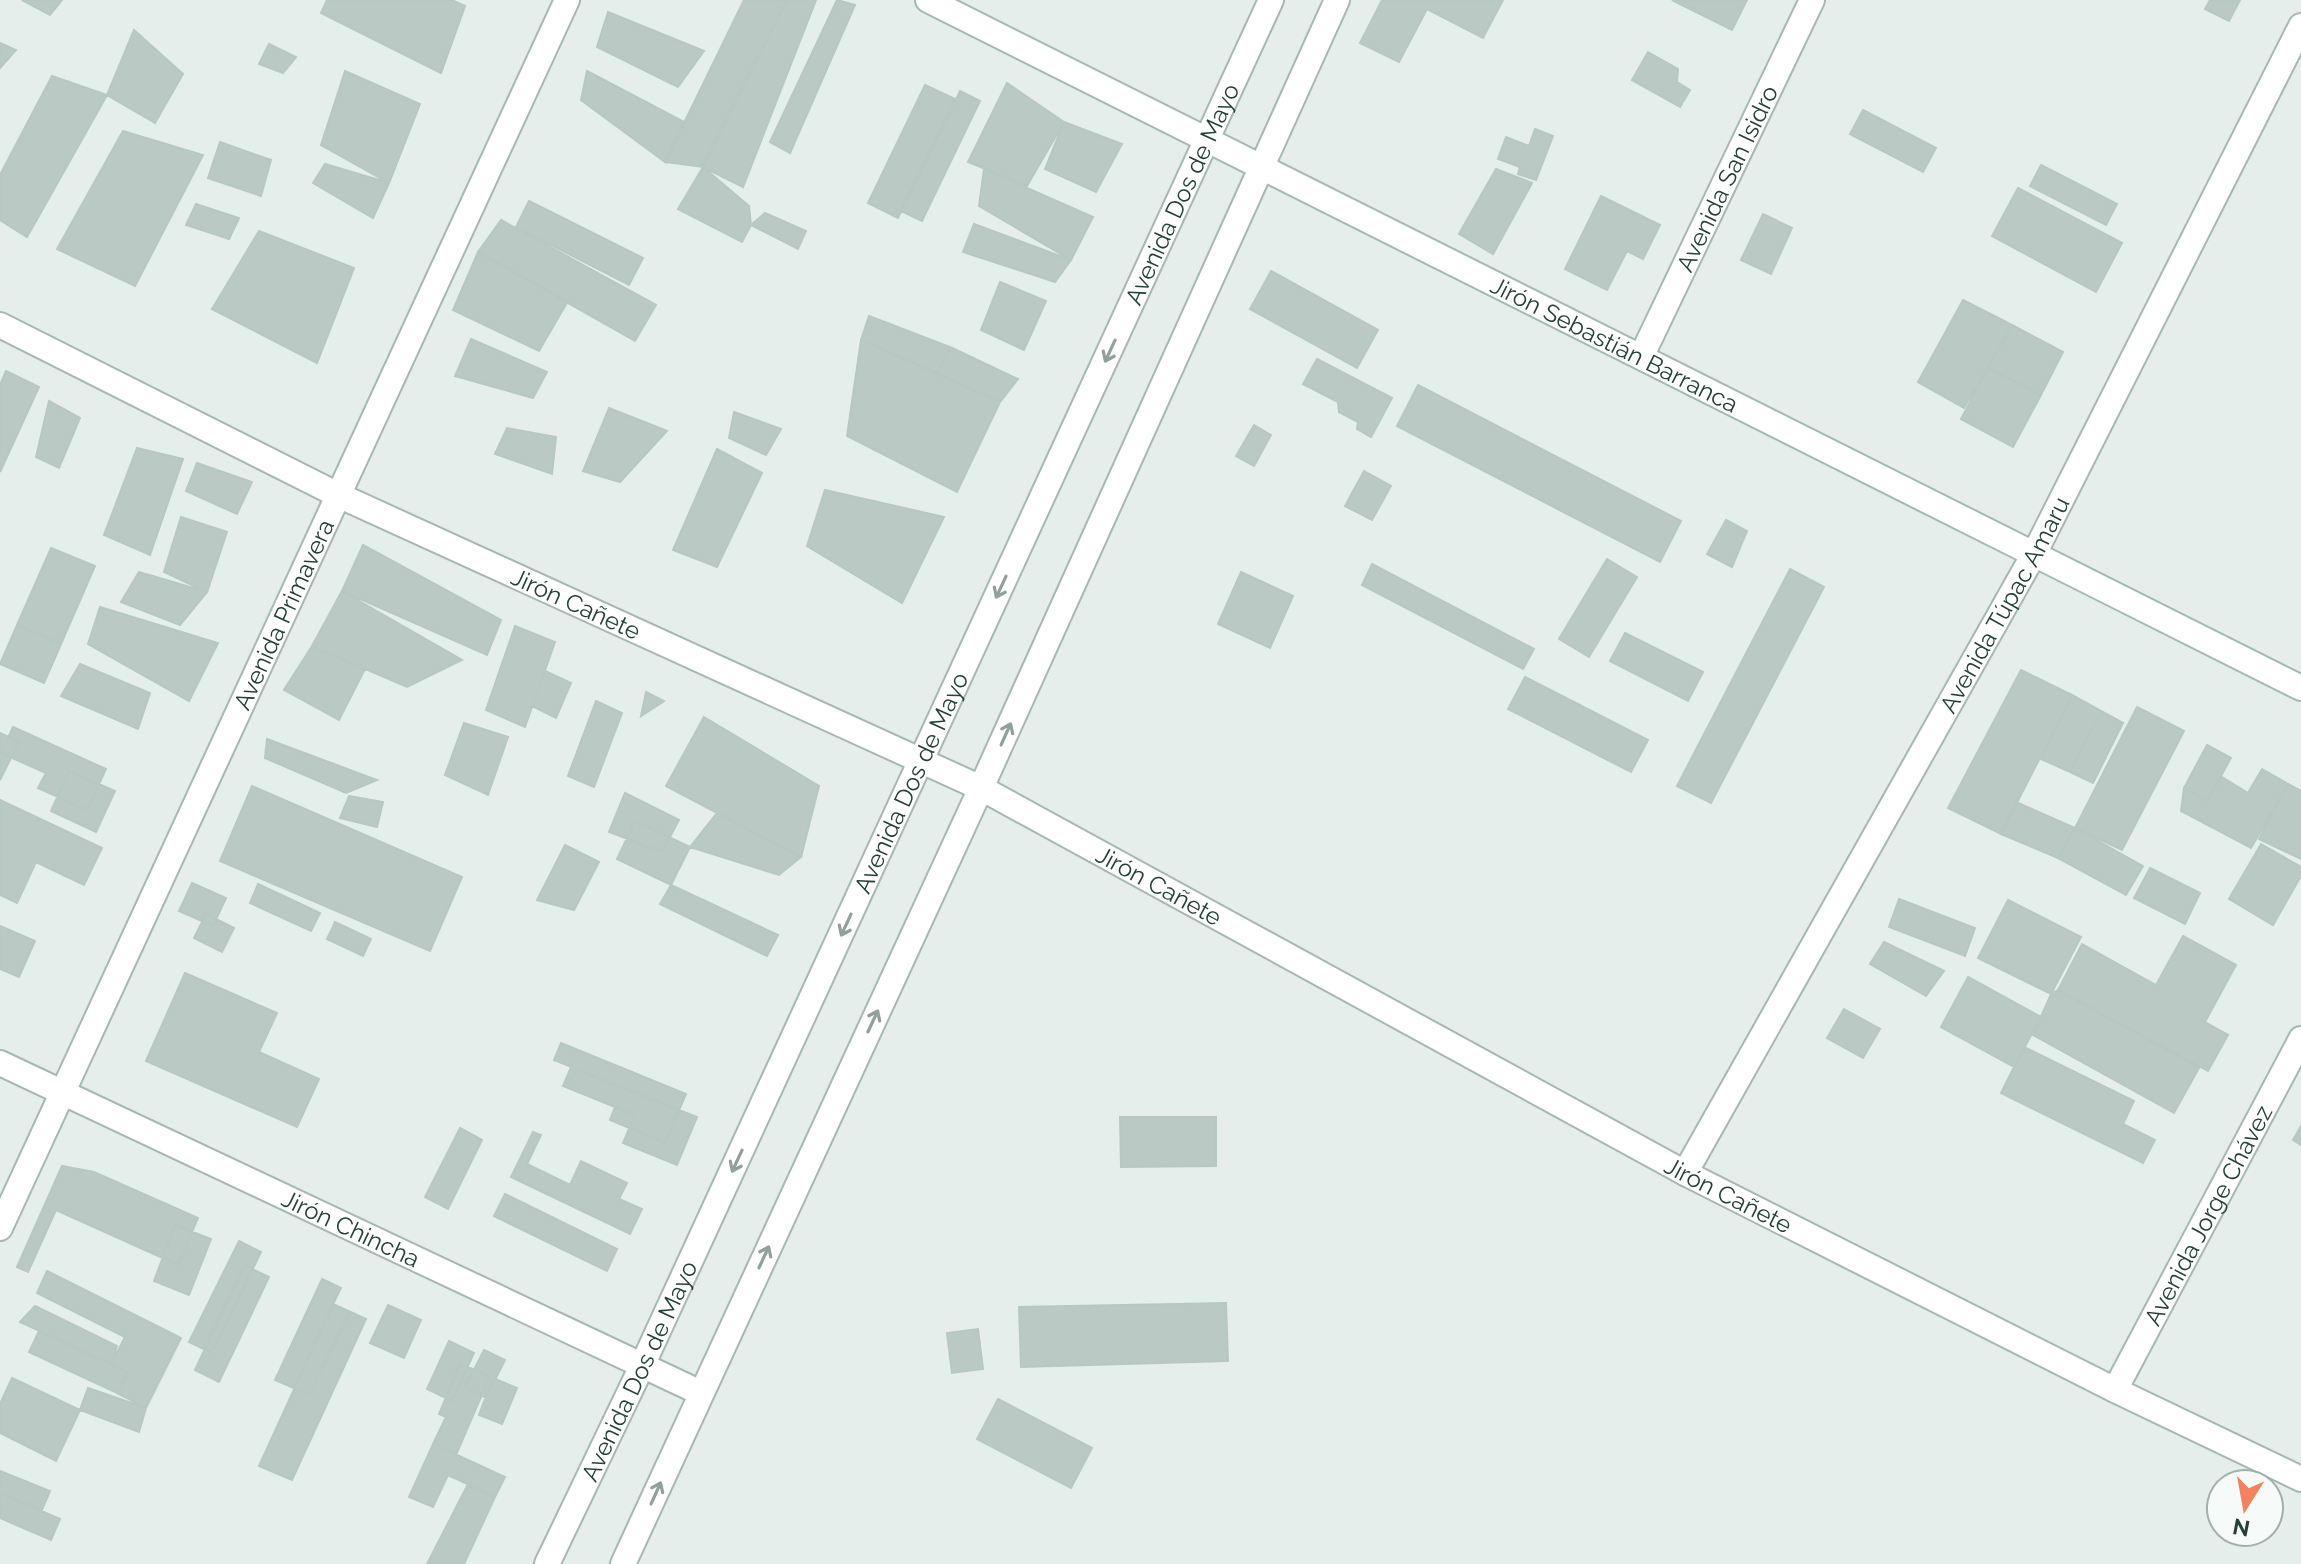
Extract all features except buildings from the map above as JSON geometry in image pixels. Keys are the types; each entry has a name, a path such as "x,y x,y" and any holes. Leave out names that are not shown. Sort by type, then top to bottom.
{"street":[{"name":"Avenida Primavera","path":"0,1228 567,0"},
{"name":"Jirón Sebastián Barranca","path":"928,0 1642,355 2301,688"},
{"name":"Avenida Dos de Mayo","path":"547,1564 642,1366 1271,0"},
{"path":"623,1564 981,788 1337,0"},
{"name":"Avenida San Isidro","path":"1642,355 1812,0"},
{"name":"Avenida Túpac Amaru","path":"1685,1173 2034,554 2301,26"},
{"name":"Jirón Cañete","path":"0,325 338,495 981,788 1685,1173 2115,1390 2301,1479"},
{"name":"Avenida Jorge Chávez","path":"2115,1390 2301,1039"},
{"name":"Jirón Chincha","path":"0,1063 701,1393"}]}
